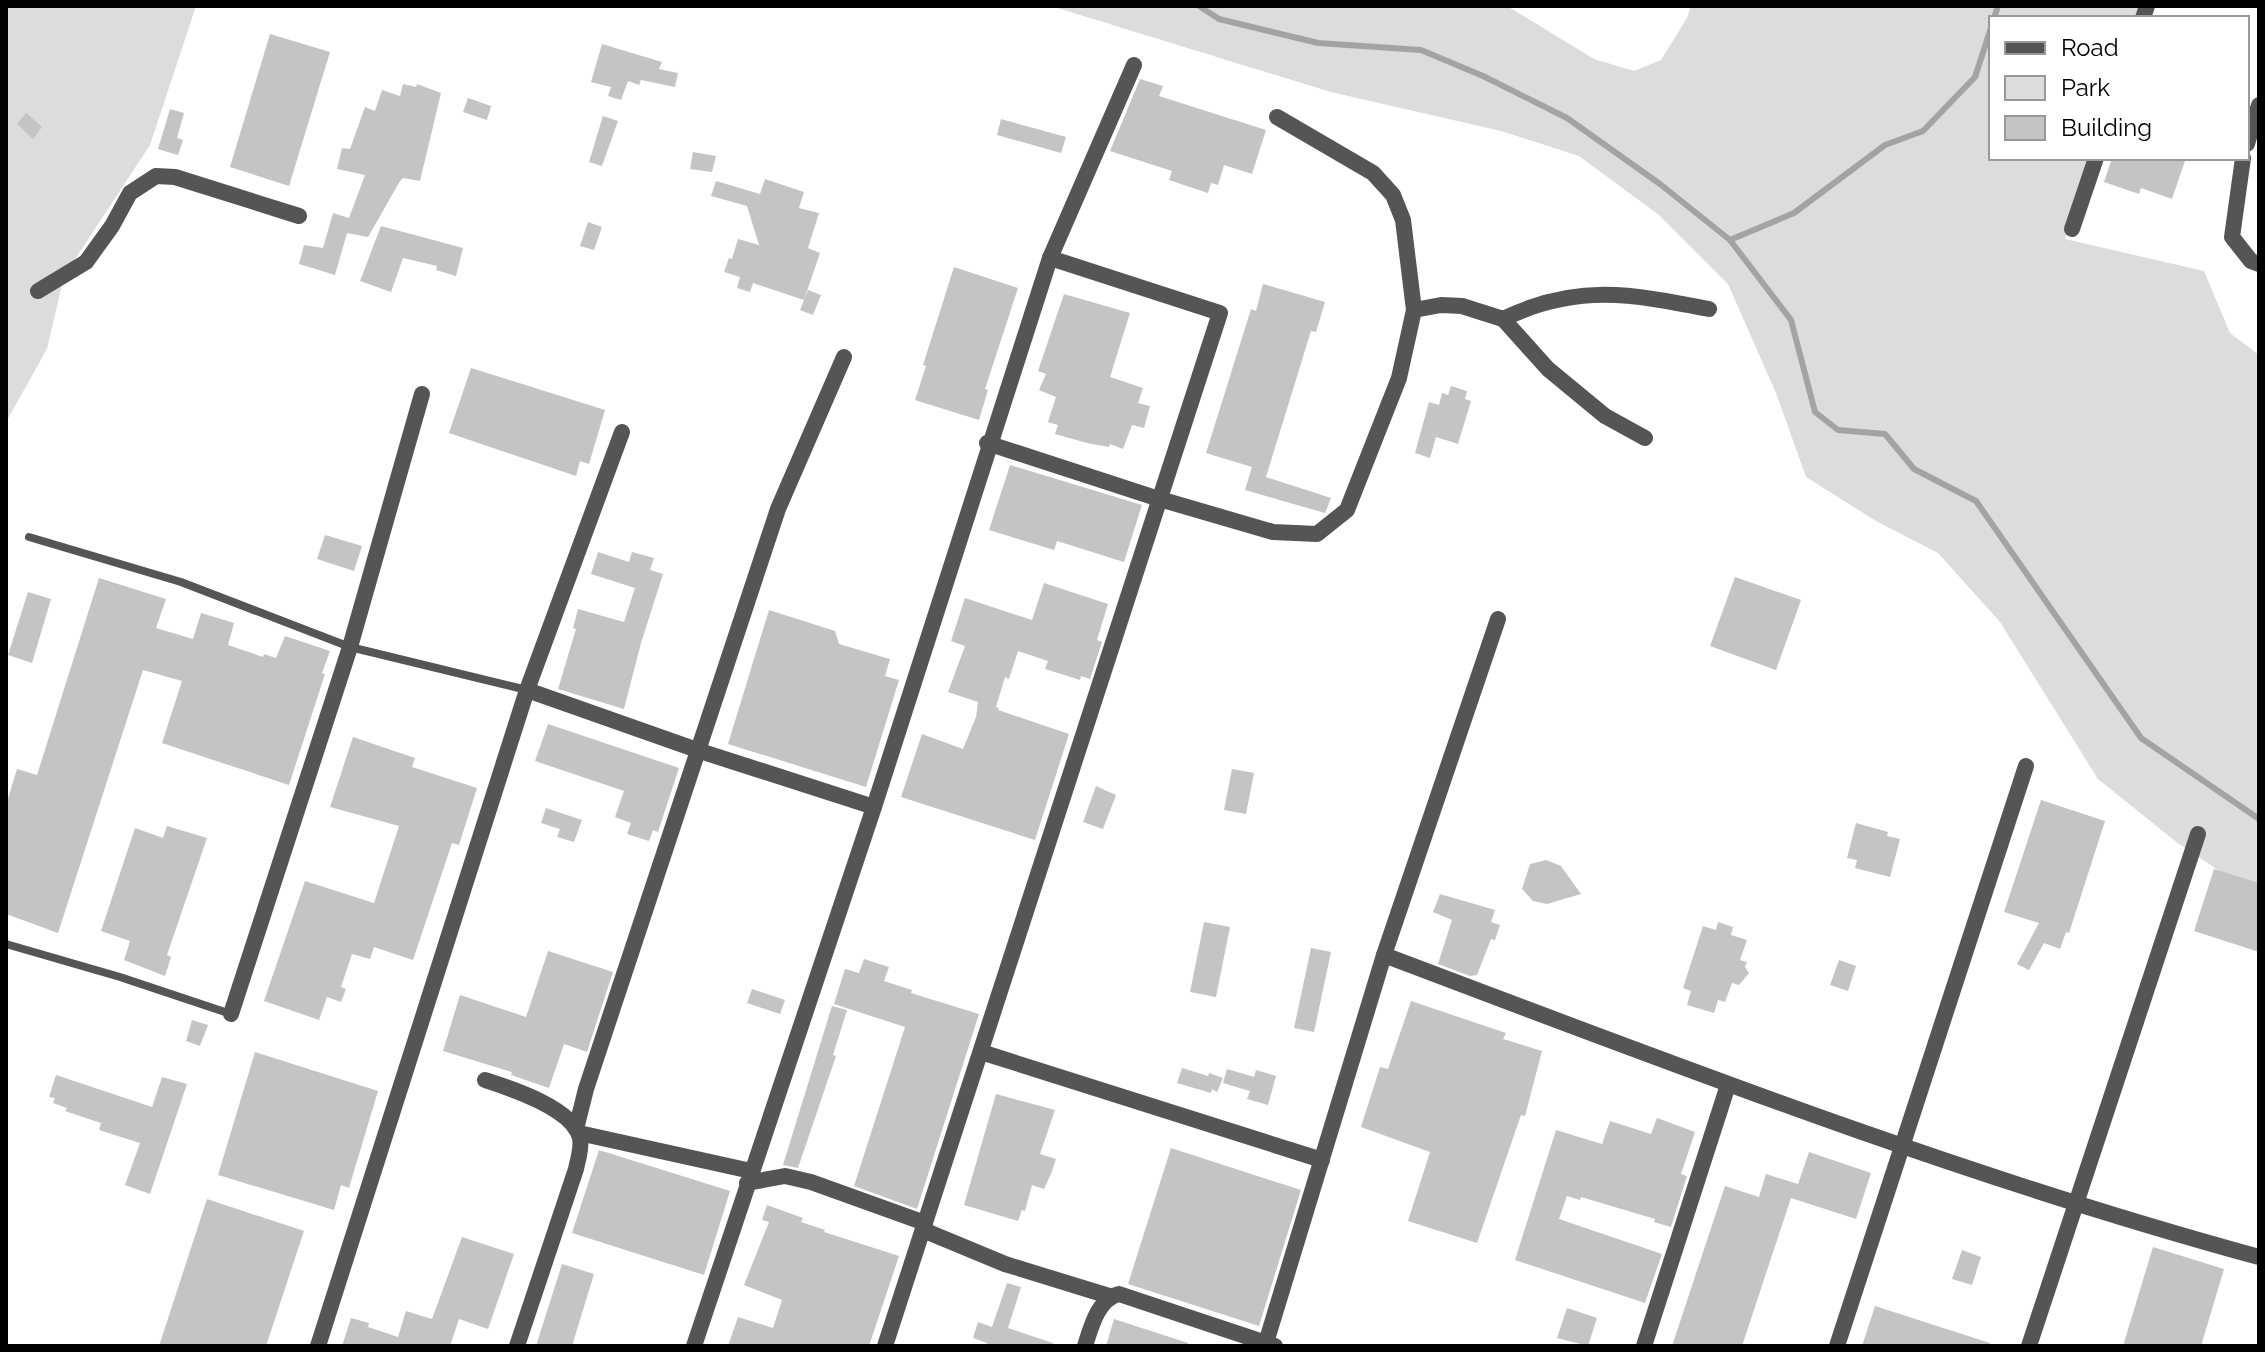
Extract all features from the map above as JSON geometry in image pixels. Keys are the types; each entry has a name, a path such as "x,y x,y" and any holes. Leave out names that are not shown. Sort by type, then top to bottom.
{"street":[{"path":"694,1346 874,807 1050,258 1134,65"},
{"path":"2249,138 2259,105"},
{"path":"987,443 1273,532 1317,534 1347,510 1399,378 1414,310 1403,220 1393,195 1373,173 1277,117"},
{"path":"2072,229 2095,160"},
{"path":"2243,160 2232,237 2251,261 2259,264"},
{"path":"38,291 86,262 112,226 130,193 156,176 175,177 299,216"},
{"path":"885,1346 1220,313 1050,258"},
{"path":"1503,319 1526,308 1568,296 1651,298 1709,309"},
{"path":"1414,310 1441,305 1462,306 1503,319 1548,369 1605,416 1645,438"},
{"path":"577,1131 591,1073 778,509 844,357"},
{"path":"231,1014 350,647 422,394"},
{"path":"318,1346 527,690 622,432"},
{"path":"577,1131 749,1177 785,1176 811,1182 924,1226 1005,1264 1109,1296 1119,1294 1133,1297 1269,1345 1384,955 1498,619"},
{"path":"527,690 700,751 874,807"},
{"path":"1837,1346 2026,766"},
{"path":"2029,1346 2198,834"},
{"path":"1384,955 1728,1085 2077,1204 2259,1257"},
{"path":"981,1052 1322,1160"},
{"path":"485,1080 531,1095 561,1115 577,1131 581,1144 576,1169 517,1346"},
{"path":"1644,1346 1728,1085"},
{"path":"1085,1346 1100,1308 1109,1296"}],"lane":[{"path":"29,537 181,582 350,647 527,690"},
{"path":"6,944 231,1014"}],"green space":[{"path":"6,6 196,6 150,145 64,276 47,349 6,422"},
{"path":"1051,6 1507,6 1594,59 1634,71 1661,60 1691,6 2144,6 2141,16 1989,16 1989,160 2091,160 2065,239 2204,271 2230,333 2259,355 2259,902 2237,883 2175,841 2098,779 2000,622 1938,553 1876,521 1806,477 1776,393 1728,284 1659,215 1579,156 1501,131 1331,92"}],"building":[{"path":"270,34 330,52 289,186 230,167"},
{"path":"602,44 662,62 659,69 678,73 675,87 641,80 639,85 628,81 621,100 608,96 611,87 591,82"},
{"path":"1140,79 1163,86 1159,96 1266,130 1252,174 1224,165 1218,185 1211,183 1208,193 1169,180 1172,171 1110,151"},
{"path":"403,84 416,87 417,84 441,93 420,181 403,178 400,181 368,237 347,233 335,275 299,264 304,245 323,248 333,213 349,218 365,175 337,169 342,148 350,149 365,107 375,111 382,90 400,96"},
{"path":"468,98 491,106 487,120 463,112"},
{"path":"170,109 184,113 177,138 183,140 178,155 158,149"},
{"path":"26,113 42,127 33,139 17,124"},
{"path":"603,116 618,121 602,166 589,162"},
{"path":"1001,119 1066,137 1061,153 997,135"},
{"path":"693,152 716,156 712,172 690,169"},
{"path":"2111,160 2185,160 2172,199 2141,188 2139,194 2104,182"},
{"path":"765,179 804,192 799,208 819,213 808,248 820,253 804,300 753,283 750,292 737,288 740,277 724,272 738,239 759,245 747,206 711,196 716,181 760,194"},
{"path":"588,222 602,227 594,250 580,246"},
{"path":"381,226 463,248 456,276 436,270 437,266 403,258 391,292 360,281"},
{"path":"954,267 1018,288 985,389 988,390 979,420 915,400"},
{"path":"1263,284 1325,302 1316,332 1311,331 1266,477 1331,498 1325,513 1245,490 1252,467 1206,453 1251,309 1256,311"},
{"path":"808,290 821,295 813,315 800,310"},
{"path":"1064,294 1130,313 1110,377 1143,388 1138,403 1150,406 1144,428 1132,425 1123,449 1055,434 1058,425 1048,422 1056,397 1039,390 1046,374 1038,371"},
{"path":"471,368 605,410 589,464 580,461 576,476 449,433"},
{"path":"1451,386 1467,391 1465,399 1471,401 1458,444 1436,437 1430,458 1415,453 1429,402 1439,405 1442,393 1448,395"},
{"path":"1010,465 1142,505 1124,562 1057,541 1054,550 989,530"},
{"path":"325,535 362,546 354,571 317,559"},
{"path":"598,552 629,562 632,552 654,558 650,570 663,574 624,709 558,689 576,629 573,628 578,609 624,622 635,588 591,574"},
{"path":"1735,577 1801,600 1776,670 1710,646"},
{"path":"99,578 166,599 156,628 193,639 201,613 234,623 228,645 263,657 264,654 276,658 285,636 330,651 289,785 162,743 182,681 143,670 58,933 6,914 6,805 17,769 37,775"},
{"path":"1044,583 1108,604 1097,640 1102,642 1090,679 1081,676 1080,680 1045,669 1048,661 1018,651 1009,679 1005,677 996,707 998,710 1069,734 1035,840 901,797 922,734 963,749 976,717 978,702 948,692 965,646 951,641 965,598 1032,620"},
{"path":"28,592 51,599 32,663 8,655"},
{"path":"769,610 835,631 839,644 890,659 885,676 899,680 866,787 728,744"},
{"path":"548,724 679,768 658,832 653,830 649,841 627,834 631,823 615,817 624,791 535,761"},
{"path":"353,737 415,758 412,767 477,788 459,845 452,843 413,960 374,947 370,959 352,954 341,987 346,989 341,1002 327,997 319,1020 264,1001 305,881 374,903 399,826 330,807"},
{"path":"1232,769 1254,773 1246,814 1224,810"},
{"path":"1096,786 1116,795 1103,829 1083,822"},
{"path":"2041,800 2105,821 2069,933 2066,932 2060,949 2044,943 2029,970 2017,964 2039,923 2004,912"},
{"path":"546,808 582,820 574,842 557,837 560,829 541,823"},
{"path":"1856,823 1888,832 1887,836 1900,839 1890,877 1855,868 1857,860 1847,858"},
{"path":"167,826 207,838 167,955 171,957 165,976 124,960 130,941 101,931 135,828 163,838"},
{"path":"1546,860 1561,866 1581,894 1547,904 1533,901 1522,889 1530,864"},
{"path":"2214,869 2259,883 2259,952 2194,931"},
{"path":"1440,894 1495,910 1491,922 1500,925 1477,975 1470,976 1438,964 1452,920 1433,912"},
{"path":"1204,922 1230,927 1216,997 1190,992"},
{"path":"1718,922 1733,927 1731,935 1747,940 1740,960 1747,962 1745,967 1749,973 1739,985 1732,983 1725,1002 1718,1000 1714,1013 1687,1005 1691,991 1683,988 1703,926 1716,930"},
{"path":"1311,948 1331,952 1314,1032 1294,1028"},
{"path":"548,951 613,972 587,1052 564,1044 549,1088 511,1075 512,1072 443,1051 460,995 526,1017"},
{"path":"864,959 889,967 884,981 912,990 911,993 979,1014 917,1209 854,1186 905,1027 834,1004 845,969 859,973"},
{"path":"1839,960 1856,966 1848,991 1830,985"},
{"path":"752,989 785,1000 780,1014 747,1003"},
{"path":"1411,1001 1506,1033 1503,1039 1542,1051 1525,1116 1521,1115 1477,1243 1408,1221 1430,1152 1361,1127 1380,1067 1388,1069"},
{"path":"832,1006 847,1010 833,1055 836,1056 798,1168 783,1165"},
{"path":"192,1020 208,1025 200,1046 186,1041"},
{"path":"255,1052 378,1091 349,1188 341,1185 334,1210 218,1175"},
{"path":"1182,1068 1223,1078 1217,1092 1177,1083"},
{"path":"1227,1069 1254,1077 1256,1070 1276,1076 1268,1105 1247,1099 1250,1091 1223,1083"},
{"path":"56,1075 152,1107 162,1077 187,1084 150,1194 125,1185 140,1143 99,1130 101,1123 65,1111 67,1108 53,1103 55,1098 49,1097"},
{"path":"996,1094 1055,1110 1040,1154 1056,1159 1051,1174 1044,1189 1032,1185 1025,1211 1022,1210 1018,1221 964,1205"},
{"path":"1657,1118 1695,1132 1681,1174 1687,1176 1671,1227 1654,1222 1655,1219 1581,1197 1580,1200 1567,1196 1559,1219 1662,1254 1645,1303 1515,1260 1556,1130 1602,1144 1610,1121 1651,1134"},
{"path":"1171,1148 1301,1190 1259,1326 1128,1284"},
{"path":"599,1150 730,1191 704,1275 572,1233"},
{"path":"1809,1152 1871,1173 1856,1219 1791,1198 1742,1346 1672,1346 1725,1186 1759,1197 1766,1174 1798,1184"},
{"path":"207,1199 304,1231 266,1346 159,1346"},
{"path":"767,1205 803,1218 801,1222 824,1232 899,1256 869,1346 728,1346 738,1317 773,1328 782,1300 744,1285 769,1222 762,1220"},
{"path":"462,1237 514,1254 488,1329 459,1319 450,1346 342,1346 351,1318 398,1337 406,1311 432,1319"},
{"path":"2153,1247 2224,1269 2201,1346 2123,1346"},
{"path":"1962,1250 1981,1257 1972,1285 1952,1279"},
{"path":"562,1264 594,1274 572,1346 536,1346"},
{"path":"1007,1283 1021,1287 1008,1328 1053,1343 1052,1346 986,1346 987,1343 973,1338 978,1322 992,1327"},
{"path":"1875,1306 1990,1343 1989,1346 1862,1346"},
{"path":"1567,1308 1597,1318 1588,1346 1557,1338"},
{"path":"1114,1319 1188,1343 1188,1346 1106,1346"}],"waterway":[{"path":"1199,6 1219,19 1318,43 1421,50 1483,76 1567,118 1660,184 1730,240 1791,320 1815,412 1838,430 1885,434 1914,469 1976,501 2141,738 2259,819"},
{"path":"1995,16 1998,6"},
{"path":"1730,240 1794,213 1885,145 1923,131 1975,77 1989,34"}]}
